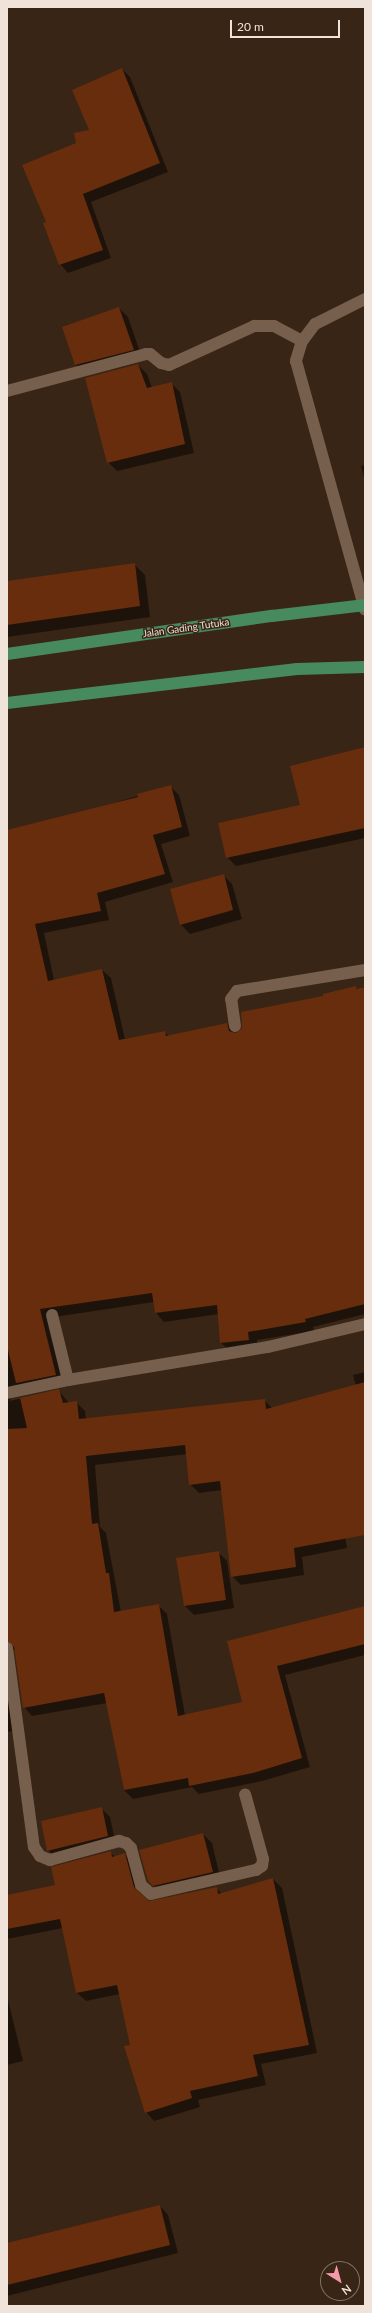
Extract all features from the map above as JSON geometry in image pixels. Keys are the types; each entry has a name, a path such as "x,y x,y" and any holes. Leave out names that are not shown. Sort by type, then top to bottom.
{"main road":[{"name":"Jalan Gading Tutuka","path":"7,654 272,616 365,607"},
{"path":"7,703 297,669 365,666"}],"street":[{"path":"365,299 315,324 302,341 296,361 300,384 365,607"},
{"path":"7,392 146,354 150,354 161,363 169,365 254,326 274,326 302,341"},
{"path":"235,1026 231,999 237,991 365,970"},
{"path":"52,1315 68,1380"},
{"path":"7,1393 68,1380 268,1347 365,1324"},
{"path":"7,1648 34,1847 40,1856 50,1860 119,1841 126,1843 131,1848 142,1885 151,1894 256,1870 262,1866 263,1859 245,1794"}],"building":[{"path":"122,68 160,163 83,194 103,250 59,265 43,223 46,222 22,165 76,143 74,133 89,130 72,90"},
{"path":"119,307 134,350 75,365 62,327"},
{"path":"138,364 147,388 172,382 185,444 107,463 85,378"},
{"path":"135,563 140,606 7,625 7,581"},
{"path":"365,747 365,828 226,858 218,823 300,805 290,766"},
{"path":"171,785 182,827 153,835 165,874 97,893 101,911 35,924 48,981 102,969 119,1040 165,1031 166,1036 227,1023 229,1031 236,1033 242,1028 241,1012 323,996 323,994 356,986 356,989 365,987 365,1304 305,1319 306,1322 248,1332 249,1340 220,1343 217,1305 155,1313 152,1293 40,1309 56,1375 16,1383 7,1346 7,830 138,797 137,794"},
{"path":"224,874 233,910 180,925 170,889"},
{"path":"365,1382 365,1535 294,1548 296,1567 231,1577 220,1481 189,1485 185,1445 86,1456 92,1524 98,1523 106,1573 109,1573 114,1612 159,1604 178,1716 242,1702 227,1641 365,1606 365,1644 277,1666 302,1758 253,1773 189,1786 188,1778 124,1790 104,1693 23,1708 14,1647 7,1641 7,1429 27,1428 20,1398 59,1389 63,1403 77,1401 79,1419 265,1399 266,1409"},
{"path":"219,1551 226,1600 184,1606 176,1558"},
{"path":"102,1807 108,1836 47,1851 41,1821"},
{"path":"203,1833 213,1872 153,1886 148,1881 139,1850"},
{"path":"111,1851 112,1857 125,1853 134,1887 149,1901 217,1887 218,1894 273,1878 309,2045 253,2055 258,2076 190,2091 192,2098 145,2113 124,2046 130,2045 117,1985 76,1993 60,1919 7,1929 7,1895 55,1885 51,1867"},
{"path":"160,2205 170,2245 7,2285 7,2243"}]}
